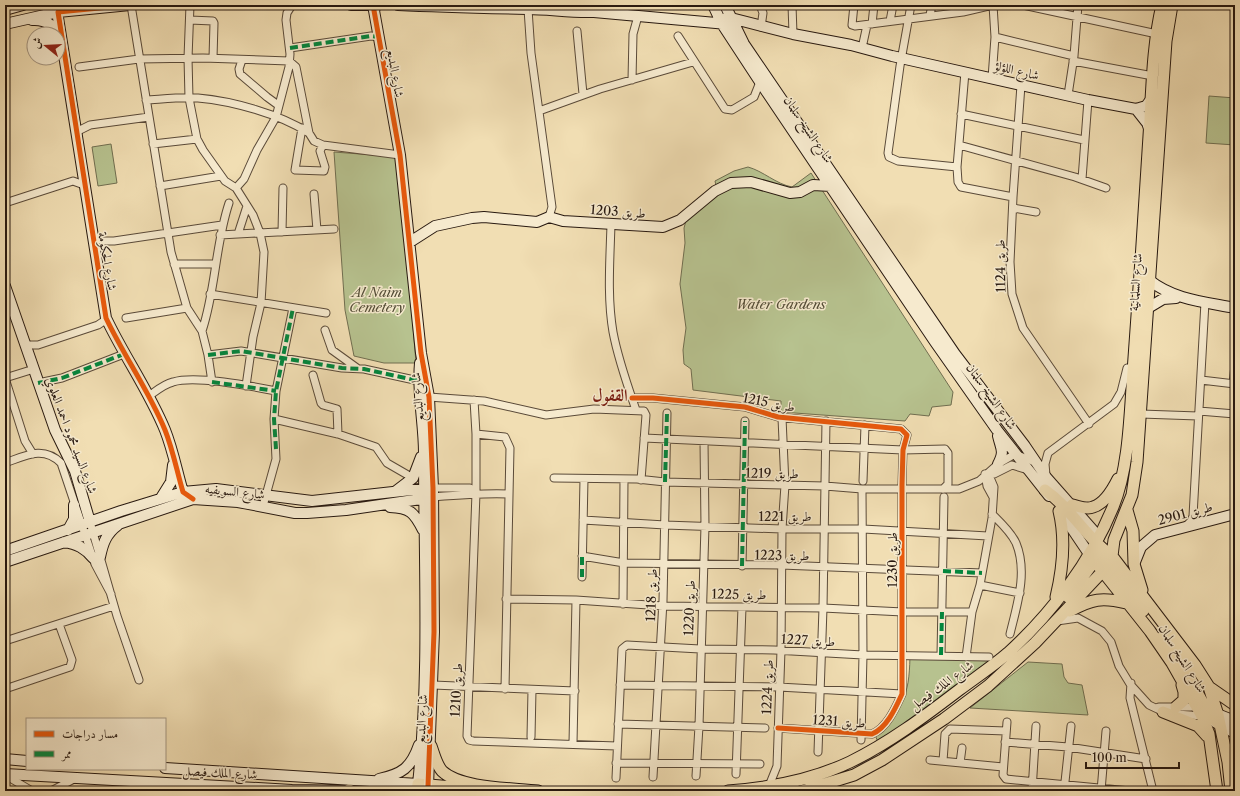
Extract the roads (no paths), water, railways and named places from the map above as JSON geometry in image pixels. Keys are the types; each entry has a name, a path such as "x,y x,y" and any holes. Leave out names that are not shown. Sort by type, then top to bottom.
{"main road":[{"name":"شارع السلمانية","path":"1101,555 1119,490 1127,452 1141,278 1153,76 1157,34 1162,5"},
{"name":"شارع السلمانية","path":"1101,555 1114,540 1127,510 1135,478 1141,414 1166,41 1172,5"},
{"path":"802,791 854,775 882,760 944,719 988,686 1035,643 1058,619 1101,555 1122,508 1129,486 1131,465 1127,452"},
{"path":"1072,505 1093,508 1099,504 1115,486 1122,470"},
{"path":"1045,490 1060,502 1148,617 1169,633"},
{"path":"1127,510 1133,531 1134,564 1149,605"},
{"path":"1055,602 1062,572 1064,551 1060,511"},
{"path":"1035,643 1047,623 1101,555"},
{"name":"شارع الشيخ سلمان","path":"1101,555 1120,567 1195,665 1209,687 1210,734 1217,791"},
{"name":"شارع الشيخ سلمان","path":"1101,555 1126,603 1150,631 1209,715 1228,762 1231,791"},
{"name":"شارع الملك فيصل","path":"728,791 788,783 850,762 874,748 936,708 1008,652 1101,555"},
{"path":"1058,619 1082,604 1096,600 1106,598 1126,603"},
{"path":"1150,631 1165,641 1173,650 1209,715"},
{"path":"1172,663 1185,696 1181,704 1176,707"},
{"path":"1209,687 1235,705"},
{"path":"1163,712 1198,726 1207,736 1211,747"},
{"path":"431,746 440,768 457,780 476,784 538,791"},
{"name":"شارع الملك فيصل","path":"423,788 512,791"}],"street":[{"path":"5,10 23,5"},
{"path":"72,5 88,10"},
{"path":"5,24 57,8 88,10 130,5 174,264 186,308 202,331 208,355 212,382"},
{"path":"190,5 188,58 189,98 197,139 200,147 222,176 232,187 236,188 253,215 260,233 264,252 261,303 246,386"},
{"path":"236,188 244,178 257,150 276,117 289,60 290,48 286,20 287,13 292,5"},
{"path":"351,5 378,5"},
{"path":"362,5 375,19 378,11 387,5"},
{"name":"شارع البديع","path":"373,5 400,155 421,353 429,397 428,493 434,685 431,746 423,788"},
{"name":"شارع اللؤلؤ","path":"398,5 594,9 638,16 733,22 862,48 1088,100 1136,109"},
{"name":"شارع الشيخ سلمان","path":"713,5 720,21 760,82 935,342 997,430 1060,511 1101,555"},
{"name":"شارع الشيخ سلمان","path":"725,5 744,44 955,354 1046,477 1072,505 1101,555"},
{"path":"744,44 748,33 759,28 763,13 760,5"},
{"path":"792,5 793,34"},
{"path":"854,5 851,22 855,26 908,19 963,8 993,5 995,38 992,78"},
{"path":"862,48 874,5"},
{"path":"890,21 893,5"},
{"path":"911,5 896,57 888,150 889,157 898,161 957,167"},
{"path":"930,15 932,5"},
{"path":"1023,5 1056,8 1078,16 1157,34"},
{"path":"1068,95 1074,58 1078,5"},
{"name":"شارع الحكومة","path":"57,8 60,26"},
{"path":"533,8 531,53 552,207 549,217"},
{"path":"632,80 633,34 638,16"},
{"path":"18,20 38,20 52,26"},
{"path":"190,20 214,22 213,58"},
{"path":"577,31 583,94"},
{"path":"290,48 371,36 379,37"},
{"path":"678,36 693,62 724,108 728,111 754,96 760,82"},
{"path":"995,38 1153,76"},
{"name":"شارع اللؤلؤ","path":"831,42 860,51 896,57"},
{"path":"80,67 139,60 188,58 289,60 296,67 309,133 314,141 323,145 400,155"},
{"path":"242,60 239,69 242,76 278,105"},
{"name":"شارع الحكومة","path":"66,62 84,185 106,318 124,354 149,396 164,429 172,451 183,492"},
{"path":"539,111 583,94 693,62"},
{"path":"965,72 957,167 958,182 962,187 1013,197"},
{"name":"طريق 1124","path":"1021,85 1013,197 1010,271 1012,294 1016,312 1023,328 1089,424"},
{"path":"146,100 200,98 268,112 302,128 309,133"},
{"path":"1150,131 1147,123 1136,109 1146,106 1152,98"},
{"path":"1082,179 1088,100"},
{"path":"962,114 1084,140"},
{"path":"76,132 90,126 149,117"},
{"path":"302,128 295,170 324,171 326,168 320,151 323,145"},
{"path":"153,144 197,139"},
{"path":"959,145 1082,179 1106,188"},
{"path":"813,185 819,169"},
{"path":"160,186 222,176"},
{"path":"5,203 72,181 84,185"},
{"name":"طريق 1203","path":"410,242 435,226 448,222 484,217 537,222 549,217 563,220 659,227 671,225 680,220 714,191 726,185 738,182 750,182 790,193 800,192 813,185 831,186"},
{"path":"282,232 284,188"},
{"path":"314,194 317,230"},
{"path":"202,331 220,234 230,203"},
{"path":"238,234 247,206"},
{"path":"1013,208 1036,212"},
{"path":"611,224 609,295 611,320 618,356 636,410"},
{"path":"92,234 98,240 110,242 222,225"},
{"path":"220,234 334,229"},
{"path":"174,264 215,264"},
{"path":"1149,280 1167,293 1184,298 1235,308"},
{"name":"شارع السيد محمود احمد العلوي","path":"5,286 72,477 79,504 97,558 101,577 111,594 139,680"},
{"path":"210,294 326,313"},
{"path":"1148,308 1163,298 1184,298"},
{"path":"1186,526 1191,522 1193,516 1205,302"},
{"path":"126,318 186,308"},
{"path":"263,506 276,460 274,419 276,391 293,308"},
{"path":"25,344 38,345 98,325 106,318"},
{"path":"325,330 332,350 335,354 359,369"},
{"path":"208,355 241,351 342,368 359,369 419,381"},
{"name":"شارع البديع","path":"421,353 419,381 428,493 424,533 425,682 422,734 423,788"},
{"path":"38,383 62,378 124,354"},
{"path":"1201,380 1234,384 1235,365"},
{"path":"1046,477 1045,464 1048,453 1114,404 1121,392 1127,368"},
{"path":"33,454 26,441 5,378 34,370"},
{"path":"313,375 320,403 337,409 338,434"},
{"path":"149,396 168,383 175,381 212,382 276,391"},
{"path":"429,397 493,402 546,415 582,409 644,410 646,414 641,480"},
{"name":"طريق 1215","path":"632,398 745,407 782,418 901,429"},
{"name":"طريق 1210","path":"474,400 476,434 476,493 467,736 469,740 473,742 573,743 617,746"},
{"name":"طريق 1218","path":"653,777 663,606 667,413"},
{"path":"1141,414 1235,414"},
{"name":"طريق 1224","path":"769,786 777,766 778,687 781,650 782,529 785,485 782,418"},
{"path":"274,419 338,434 376,447 387,463 413,478"},
{"path":"742,566 744,528 745,421"},
{"path":"818,752 822,652 826,422"},
{"path":"863,481 865,425"},
{"name":"طريق 1230","path":"901,429 906,435 903,450 902,694"},
{"path":"997,430 1003,455 998,464"},
{"path":"476,434 502,435 508,439 510,448 505,689"},
{"path":"644,438 745,444 784,444 903,450 946,450 948,453 948,482 947,486 943,489"},
{"name":"طريق 1220","path":"696,776 700,726 699,686 701,605 705,526 704,441"},
{"path":"395,492 413,478 424,450"},
{"path":"161,498 167,490 173,474 172,451"},
{"name":"شارع السيد محمود احمد العلوي","path":"5,463 33,454 43,453 53,455 61,462 72,477"},
{"path":"1015,454 1027,457 1036,463"},
{"name":"طريق 1219","path":"554,478 641,480 705,484 825,486 862,489 943,489 964,487 979,481 985,474 998,464 1015,454"},
{"name":"طريق 1219","path":"985,474 994,474 1012,465 1029,470"},
{"path":"966,656 972,612 980,585 992,514 993,483 985,474"},
{"path":"582,576 584,479"},
{"path":"623,604 624,480"},
{"name":"شارع السويفيه","path":"5,562 64,542 121,511 183,492 216,489 312,501 395,492 428,493"},
{"path":"861,737 863,655 862,489"},
{"path":"183,492 193,499"},
{"path":"428,493 470,496 476,493 508,494"},
{"name":"شارع السويفيه","path":"5,551 68,530 121,522 193,499 238,502 295,513 346,510 376,506 428,493"},
{"path":"940,655 944,497"},
{"path":"68,530 74,519 79,504 94,512 121,511"},
{"path":"376,506 407,509 415,516 424,533"},
{"path":"992,514 1012,535 1016,543 1021,574 1020,593 1010,634"},
{"name":"طريق 2901","path":"1134,564 1141,546 1150,538 1161,532 1235,514"},
{"name":"طريق 1221","path":"583,520 744,528 863,529 988,536"},
{"path":"64,542 76,544 97,558 110,531 121,522"},
{"name":"طريق 1223","path":"582,556 624,563 781,566 982,573"},
{"path":"980,585 1020,593"},
{"name":"طريق 1225","path":"506,599 576,600 663,606 701,605 823,608 903,612 972,612"},
{"path":"573,743 576,600"},
{"path":"5,641 114,606"},
{"path":"736,774 739,648 742,607"},
{"path":"1058,619 1078,618 1102,630 1111,642 1119,666 1144,699 1154,708 1163,712 1209,715 1235,733"},
{"path":"5,689 70,667 72,660 59,624"},
{"name":"طريق 1227","path":"620,685 622,649 627,645 660,648 739,648 863,655 940,655 989,657"},
{"path":"1131,683 1130,698 1153,791"},
{"path":"434,685 575,691"},
{"path":"616,778 620,685 778,687 902,694"},
{"path":"531,737 532,690"},
{"name":"طريق 1231","path":"778,728 819,730 861,737 872,734 879,731 897,706 902,694"},
{"path":"1144,699 1156,706 1176,707 1235,721"},
{"path":"1132,707 1144,699"},
{"path":"1007,722 1003,775 1006,779 1033,781 1064,788 1130,791"},
{"path":"618,724 738,726 765,728"},
{"path":"1032,791 1036,726"},
{"path":"1064,788 1071,726"},
{"path":"943,761 945,734 950,729 1006,731"},
{"path":"1101,789 1106,731"},
{"path":"367,781 394,775 404,770 412,761 422,734"},
{"path":"1005,742 1068,747 1105,754 1146,758"},
{"path":"960,763 962,748"},
{"path":"5,759 26,761"},
{"path":"930,760 1004,767"},
{"path":"616,763 737,766 760,764"},
{"path":"777,766 788,783"},
{"name":"شارع الملك فيصل","path":"166,768 367,781 423,788"},
{"path":"5,775 32,791"},
{"name":"شارع الملك فيصل","path":"5,775 309,790 361,791"},
{"path":"51,791 62,784 78,778"}],"district":[{"name":"القفول","path":"610,395"}],"park label":[{"name":"Al Naim Cemetery","path":"377,300"},
{"name":"Water Gardens","path":"781,304"}]}
